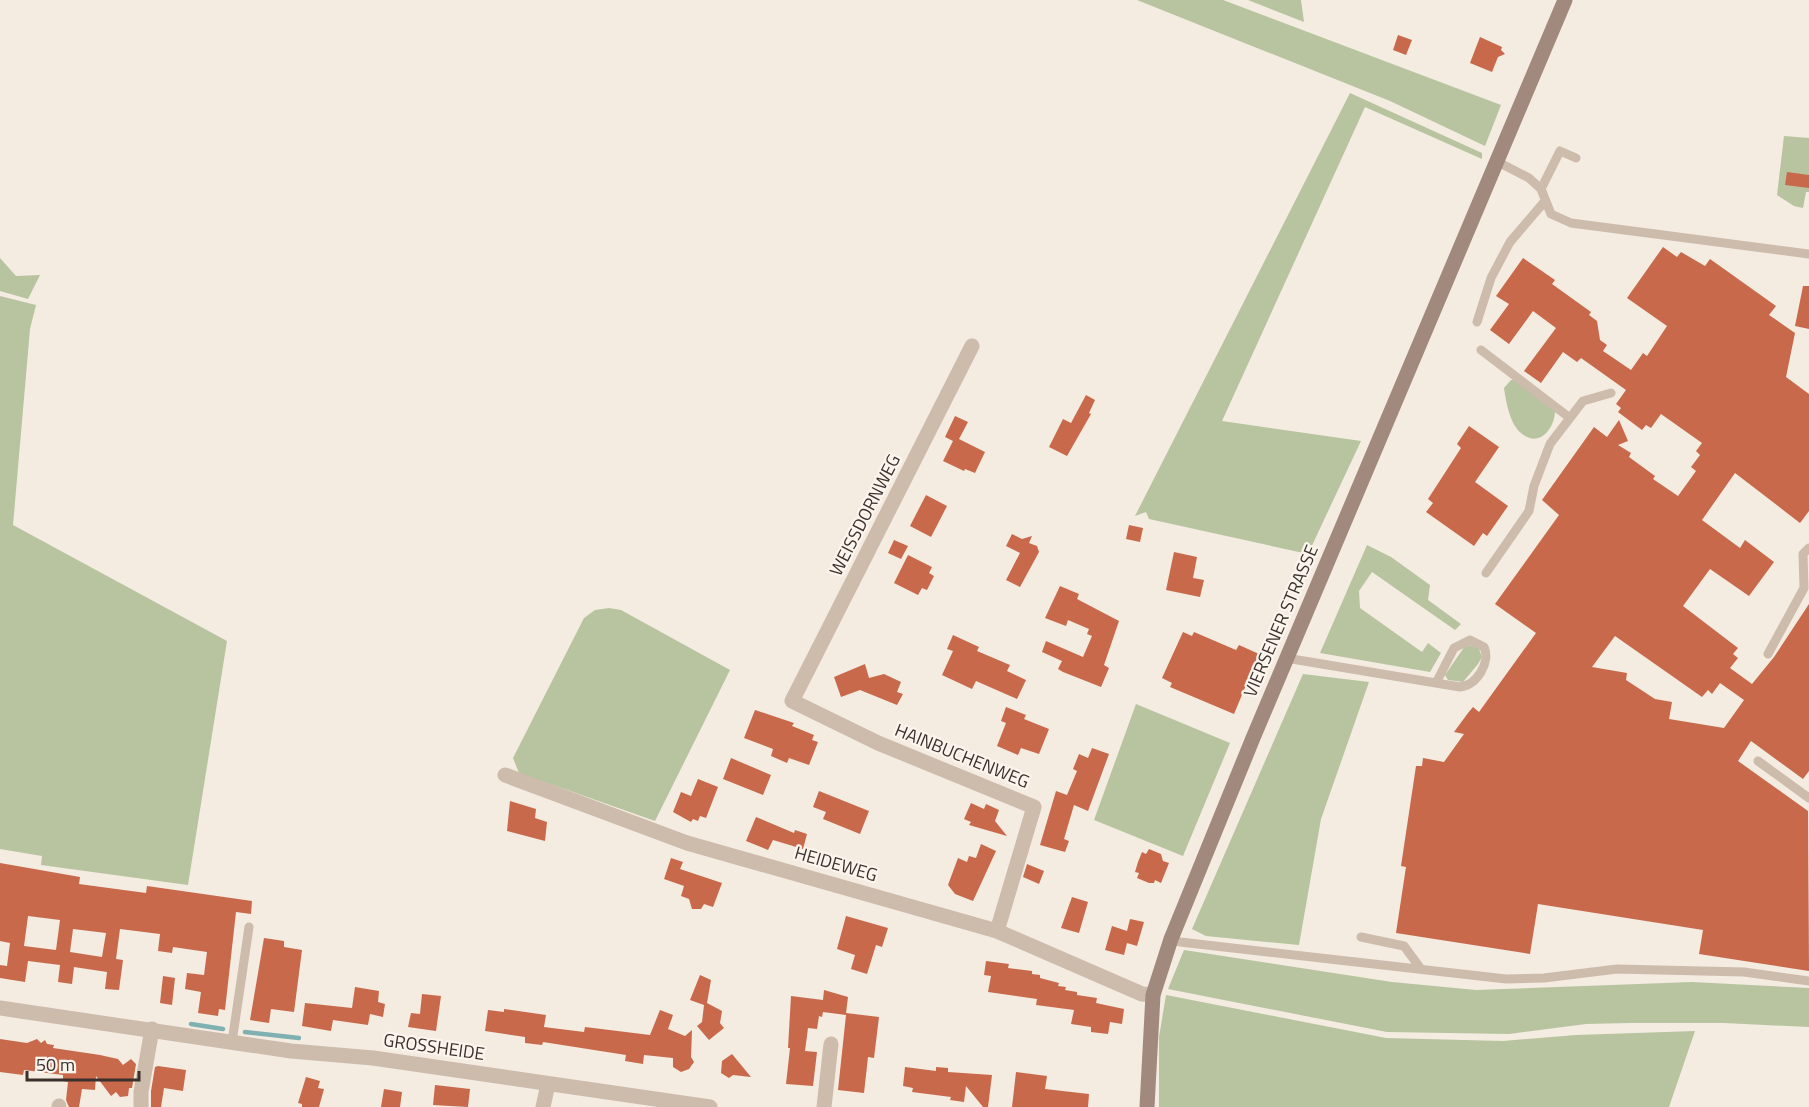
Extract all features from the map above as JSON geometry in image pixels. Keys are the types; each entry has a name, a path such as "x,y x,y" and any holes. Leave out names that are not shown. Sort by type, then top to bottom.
{"main road":[{"name":"VIERSENER STRASSE","path":"1147,1107 1153,995 1171,939 1286,658 1565,0"}],"street":[{"name":"WEISSDORNWEG","path":"792,701 972,346"},
{"name":"HAINBUCHENWEG","path":"792,701 878,743 1034,807 997,931"},
{"name":"HEIDEWEG","path":"506,775 687,843 997,931 1142,994 1153,995"},
{"name":"GROSSHEIDE","path":"0,1008 152,1029 291,1052 373,1058 710,1107"},
{"path":"141,1107 141,1092 152,1029"},
{"path":"824,1107 831,1044"},
{"path":"543,1107 548,1084"}],"lane":[{"path":"1541,189 1560,151 1576,158"},
{"path":"1498,162 1529,178 1541,189 1551,214 1571,223 1809,254"},
{"path":"1477,322 1491,278 1510,242 1545,201"},
{"path":"1481,350 1570,418"},
{"path":"1486,573 1529,511 1534,486 1550,444 1583,401 1611,393"},
{"path":"1768,654 1804,588 1803,554 1809,548"},
{"path":"1286,658 1436,683 1460,687 1471,683 1487,659 1484,647 1470,640 1454,648 1436,683"},
{"path":"1758,761 1809,798"},
{"path":"232,1042 249,927"},
{"path":"1361,937 1404,946 1421,969"},
{"path":"1171,939 1180,942 1506,979 1544,978 1617,969 1744,972 1809,981"}],"green space":[{"path":"1137,0 1223,0 1501,105 1485,146 1390,101"},
{"path":"1248,0 1301,0 1304,22"},
{"path":"1350,93 1482,153 1482,159 1365,107 1222,421 1361,441 1308,554 1149,519 1146,512 1135,516"},
{"path":"1784,136 1809,138 1809,192 1806,192 1803,208 1794,206 1777,195"},
{"path":"0,258 16,276 40,275 28,299 0,291"},
{"path":"0,296 36,305 30,329 13,525 227,641 188,885 41,865 42,856 0,849"},
{"path":"1511,380 1515,380 1555,411 1549,430 1540,438 1534,439 1521,433 1511,418 1504,388"},
{"path":"1367,545 1391,557 1430,585 1428,600 1461,624 1455,630 1372,572 1359,591 1360,608 1422,652 1428,643 1441,653 1430,672 1320,653"},
{"path":"609,608 621,610 730,670 655,821 519,773 513,758 584,618 595,610"},
{"path":"1473,645 1479,649 1482,657 1478,664 1463,682 1448,680 1445,675 1465,646"},
{"path":"1303,674 1369,682 1321,819 1299,945 1206,936 1192,929"},
{"path":"1136,704 1230,743 1183,856 1094,820"},
{"path":"1184,950 1392,982 1476,990 1692,982 1809,988 1809,1027 1724,1023 1630,1023 1586,1024 1509,1034 1387,1032 1168,989"},
{"path":"1166,995 1386,1038 1503,1041 1576,1035 1695,1031 1669,1107 1159,1107 1159,1037"}],"building":[{"path":"1398,35 1412,40 1406,55 1393,50"},
{"path":"1480,37 1502,47 1501,50 1505,54 1498,57 1492,72 1470,63"},
{"path":"1787,172 1809,175 1809,188 1785,185"},
{"path":"1663,247 1677,257 1681,252 1705,266 1710,259 1776,306 1769,315 1795,333 1786,377 1809,394 1809,511 1800,523 1735,473 1702,520 1740,548 1745,540 1774,562 1749,596 1710,569 1683,606 1738,648 1733,654 1738,658 1730,668 1752,684 1774,657 1809,604 1809,771 1803,779 1751,741 1738,761 1808,811 1809,971 1699,954 1703,930 1538,904 1530,954 1396,933 1406,867 1401,866 1416,766 1422,766 1423,758 1444,762 1464,734 1454,732 1473,707 1479,712 1536,633 1495,604 1559,515 1542,500 1594,427 1607,437 1619,420 1628,441 1618,445 1631,453 1629,457 1655,476 1653,479 1678,496 1696,471 1691,467 1700,455 1696,451 1702,443 1661,414 1651,428 1646,425 1642,430 1618,412 1621,408 1616,404 1626,390 1581,358 1577,362 1563,352 1541,383 1524,371 1556,328 1533,311 1509,344 1490,330 1509,304 1496,296 1523,258 1555,280 1552,284 1591,312 1589,315 1597,321 1600,340 1607,345 1603,351 1631,370 1643,353 1647,356 1667,326 1627,298","holes":["1615,636 1702,697 1708,690 1712,694 1720,683 1744,700 1724,728 1669,719 1672,702 1655,699 1626,680 1627,673 1592,667"]},
{"path":"1803,286 1809,286 1809,329 1795,326"},
{"path":"1086,395 1095,400 1089,413 1091,414 1067,456 1049,447 1063,419 1071,423"},
{"path":"955,416 968,422 959,439 985,452 975,473 965,469 964,471 943,461 953,441 945,437"},
{"path":"1469,426 1499,447 1475,482 1508,506 1487,536 1483,533 1474,546 1426,512 1433,503 1428,499 1461,448 1457,444"},
{"path":"926,495 947,506 931,537 910,526"},
{"path":"1129,525 1143,528 1140,542 1126,539"},
{"path":"1012,534 1022,539 1032,536 1029,543 1037,546 1039,552 1020,587 1006,580 1020,553 1006,546"},
{"path":"894,540 908,546 901,559 888,553"},
{"path":"1174,552 1197,557 1193,578 1204,580 1200,597 1166,590"},
{"path":"908,555 932,567 929,573 934,576 927,590 922,588 918,595 894,583"},
{"path":"1060,586 1079,594 1077,599 1119,621 1104,665 1109,668 1101,687 1063,672 1058,669 1062,661 1042,652 1046,641 1083,657 1092,636 1087,634 1089,629 1068,620 1066,626 1045,618"},
{"path":"1183,632 1192,636 1194,632 1236,650 1239,645 1259,654 1234,714 1170,687 1172,683 1162,678"},
{"path":"953,635 979,647 977,651 1010,665 1007,671 1026,680 1017,699 976,681 972,689 942,675 953,651 947,649"},
{"path":"865,664 869,678 884,674 901,682 897,692 903,694 897,705 860,690 841,697 834,677"},
{"path":"1006,707 1026,715 1024,719 1049,729 1039,754 1021,748 1018,755 997,746 1006,723 1001,721"},
{"path":"755,710 794,723 792,726 814,735 812,740 818,742 809,765 789,758 787,763 771,756 773,749 744,738"},
{"path":"1092,748 1109,754 1088,811 1074,805 1064,839 1069,841 1065,852 1040,845 1056,791 1067,795 1077,771 1073,769 1079,754 1088,758"},
{"path":"731,758 771,775 763,795 723,779"},
{"path":"698,779 718,787 706,818 700,816 698,821 693,819 691,822 673,812 681,792 691,796"},
{"path":"819,791 869,811 860,834 823,819 826,812 813,807"},
{"path":"510,801 536,809 535,818 547,822 545,841 507,831"},
{"path":"971,803 984,809 986,804 999,810 995,821 1007,836 969,825 971,822 964,819"},
{"path":"756,817 794,833 795,830 807,834 803,849 773,840 768,850 746,841"},
{"path":"981,844 996,851 973,901 955,894 948,885 958,858 967,862 969,856 976,858"},
{"path":"1149,849 1161,854 1163,861 1169,863 1161,883 1155,880 1154,883 1149,883 1137,878 1139,873 1135,872 1142,852 1146,854"},
{"path":"671,858 683,862 680,869 722,883 713,907 704,904 701,909 692,909 689,899 681,896 684,886 664,879"},
{"path":"0,863 80,877 79,884 146,893 147,886 252,901 251,914 236,912 225,1010 219,1009 218,1016 198,1013 201,992 185,989 187,973 204,975 207,952 173,947 172,953 158,951 160,934 120,929 116,959 123,960 119,990 105,989 107,972 74,967 72,984 58,982 60,965 28,961 25,982 0,978 0,965 7,966 10,943 0,941","holes":["28,916 60,920 56,950 24,946","73,929 106,933 102,957 70,952"]},
{"path":"1027,864 1044,871 1039,884 1023,877"},
{"path":"1072,897 1088,902 1079,933 1061,928"},
{"path":"846,916 888,928 882,947 876,945 867,974 851,969 855,955 837,949"},
{"path":"1130,919 1144,922 1137,946 1127,943 1124,955 1105,950 1112,926 1127,931"},
{"path":"264,938 284,941 284,947 302,950 294,1012 271,1009 269,1023 250,1020"},
{"path":"986,961 1009,964 1008,968 1032,971 1032,974 1040,975 1040,978 1066,987 1065,990 1077,992 1077,995 1097,998 1096,1003 1124,1009 1122,1024 1110,1022 1108,1034 1091,1032 1091,1027 1071,1024 1074,1010 1036,1005 1037,999 988,992 991,976 984,975"},
{"path":"700,975 711,980 707,1003 722,1011 720,1023 724,1028 709,1040 697,1026 702,1022 704,1005 690,1000"},
{"path":"163,976 175,978 172,1005 160,1003"},
{"path":"355,987 379,991 378,1002 385,1004 383,1017 370,1014 368,1025 333,1020 331,1031 302,1026 305,1003 352,1008"},
{"path":"824,990 848,997 846,1013 879,1017 874,1058 868,1057 864,1093 838,1090 846,1015 823,1012 822,1017 819,1016 817,1029 808,1028 805,1051 817,1052 813,1086 786,1084 790,1048 788,1048 791,996 823,1000"},
{"path":"422,994 441,996 436,1031 408,1027 411,1013 420,1014"},
{"path":"504,1009 546,1015 544,1027 584,1032 585,1027 650,1035 660,1010 673,1015 668,1029 685,1036 692,1030 691,1057 694,1062 689,1069 681,1072 673,1067 673,1058 644,1055 643,1064 625,1061 626,1055 543,1042 542,1045 525,1043 525,1037 485,1031 488,1010 504,1012"},
{"path":"0,1039 27,1043 37,1039 41,1043 45,1040 47,1044 54,1045 53,1048 118,1059 123,1065 131,1059 136,1064 132,1088 129,1088 128,1096 120,1097 116,1092 111,1096 96,1076 95,1090 82,1089 79,1107 69,1107 66,1100 68,1082 63,1081 63,1075 24,1070 23,1075 0,1072"},
{"path":"732,1054 751,1077 733,1075 729,1078 721,1073 722,1061"},
{"path":"155,1067 186,1070 183,1091 164,1088 161,1107 151,1107"},
{"path":"905,1067 936,1071 936,1067 948,1068 948,1072 992,1075 988,1107 983,1107 966,1086 964,1102 950,1100 951,1097 912,1092 913,1088 903,1086"},
{"path":"1016,1072 1047,1076 1045,1089 1089,1094 1088,1107 1012,1107"},
{"path":"306,1077 320,1081 318,1088 324,1089 319,1107 302,1107 302,1104 298,1103"},
{"path":"435,1085 470,1089 468,1107 433,1105"},
{"path":"384,1089 402,1092 400,1107 381,1107"}],"waterway":[{"path":"191,1024 223,1029"},
{"path":"245,1032 299,1038"}]}
